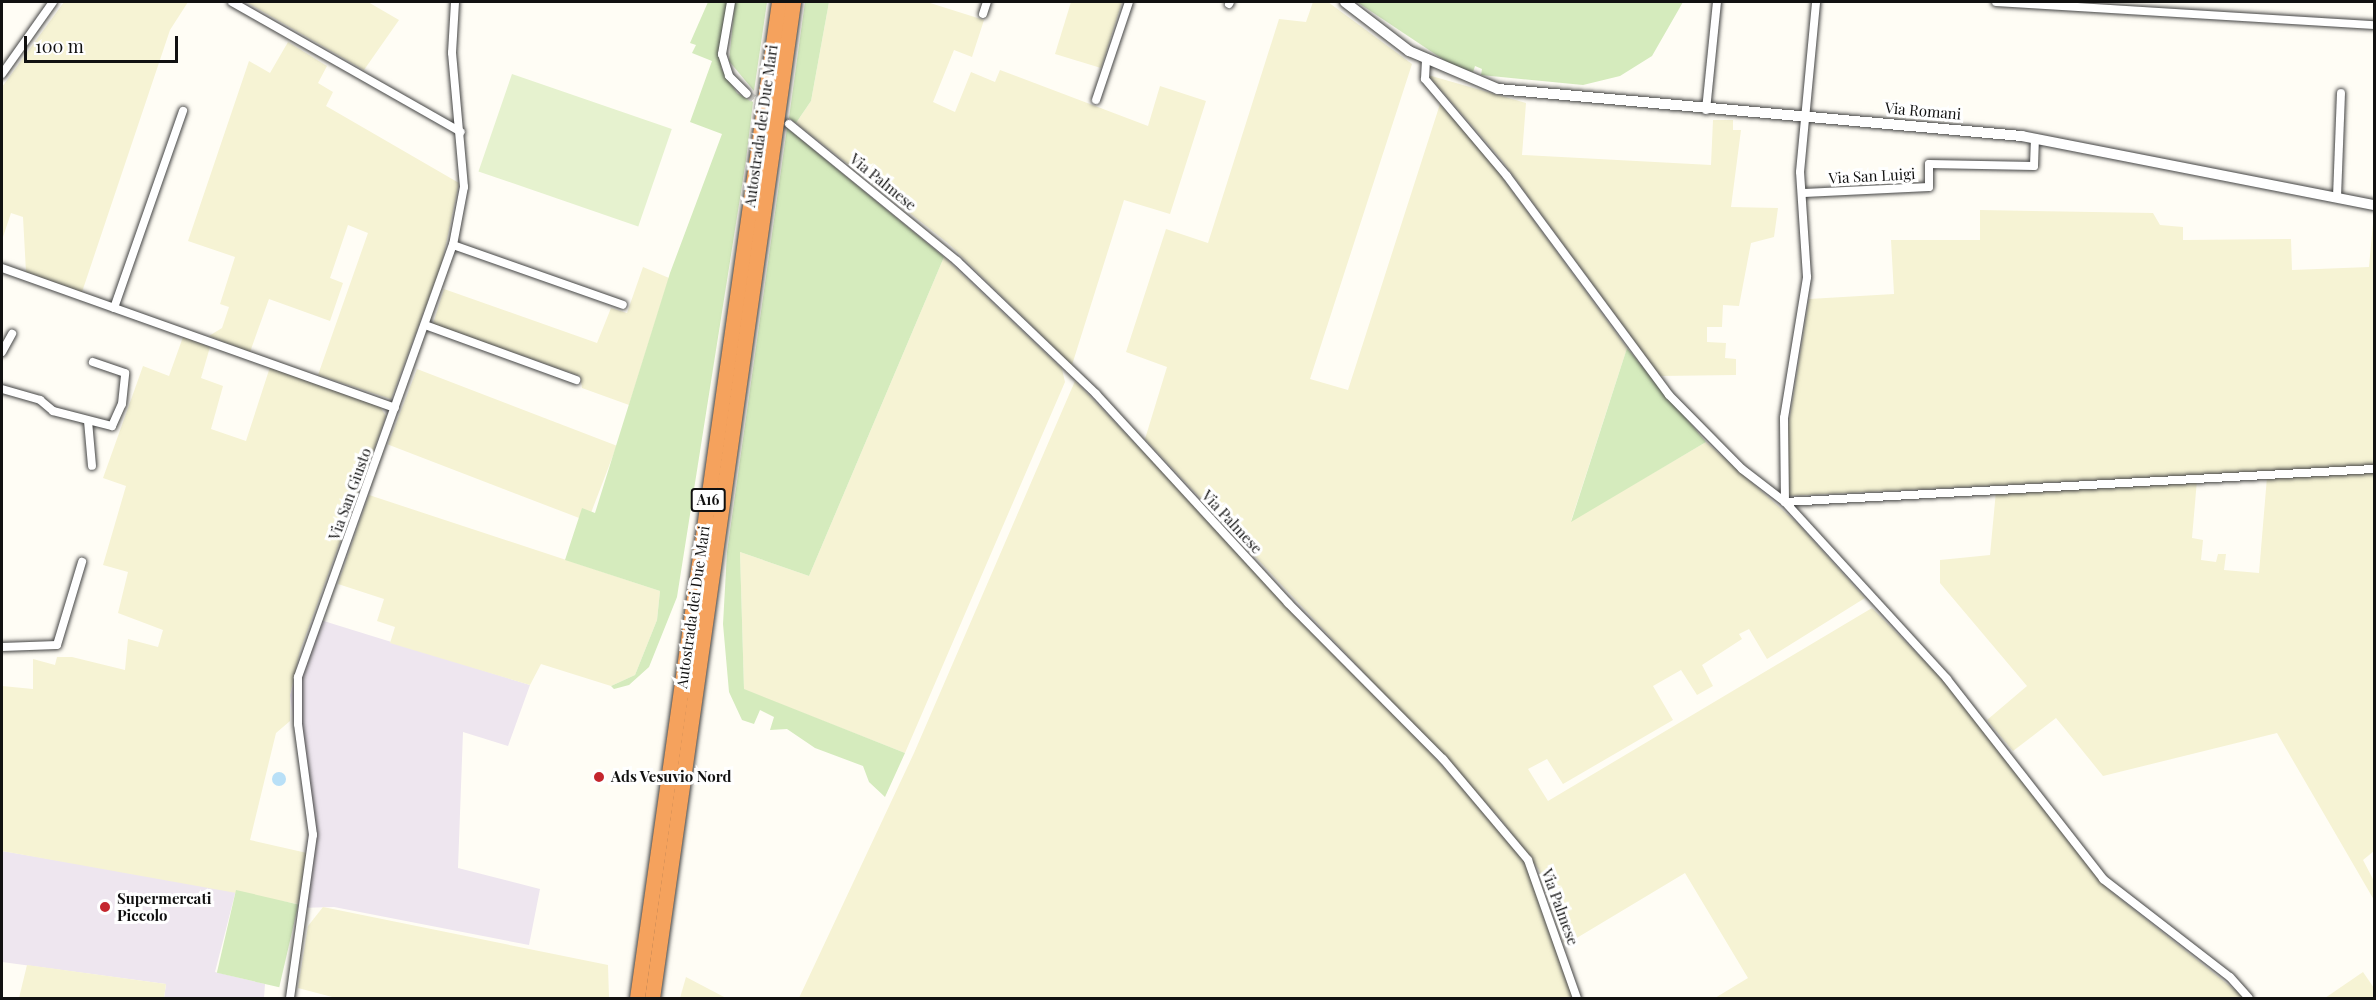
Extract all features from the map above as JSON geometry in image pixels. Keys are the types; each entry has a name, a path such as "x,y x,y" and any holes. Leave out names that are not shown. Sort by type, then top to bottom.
{"highway":[{"name":"Autostrada dei Due Mari","path":"638,999 779,2"},
{"name":"Autostrada dei Due Mari","path":"652,999 793,2"}],"street":[{"path":"2,74 54,2"},
{"path":"232,2 461,132"},
{"name":"Via San Giusto","path":"290,999 313,835 298,724 298,677 453,245 464,187 461,132 452,53 455,2"},
{"path":"731,2 722,54 729,75 747,94"},
{"path":"983,14 987,2"},
{"path":"1096,100 1129,2"},
{"name":"Via Romani","path":"1345,2 1426,60 1466,78 1543,97 1803,116 2035,138 2374,205"},
{"path":"1706,110 1717,2"},
{"path":"1785,502 1784,418 1807,277 1803,116 1816,2"},
{"path":"1996,2 2374,25"},
{"path":"1426,60 1425,79 1507,176 1670,395 1742,469 1785,502 1988,725 2103,879 2230,977 2249,999"},
{"path":"2337,197 2341,93"},
{"path":"114,308 183,111"},
{"name":"Via Palmese","path":"789,124 957,261 1096,394 1288,603 1443,759 1528,860 1546,900 1577,999"},
{"name":"Via San Luigi","path":"1804,193 1929,187 1929,164 2034,166 2035,138"},
{"path":"453,245 623,305"},
{"path":"2,268 395,408"},
{"path":"425,325 576,380"},
{"path":"2,352 12,334"},
{"path":"2,389 88,421 112,426 122,404 123,370 93,362"},
{"path":"88,421 92,466"},
{"path":"1785,502 2374,469"},
{"path":"2,647 57,645 82,562"}],"shaded area":[{"path":"64,2 188,2 170,30 82,292 26,272 23,217 11,213 2,240 2,87"},
{"path":"246,2 368,2 399,20 364,70"},
{"path":"829,2 927,2 984,20 972,57 954,50 933,102 955,112 971,72 995,82 1000,70 1148,126 1160,86 1206,101 1170,214 1124,200 1072,365 949,244 796,123 811,101"},
{"path":"1071,2 1122,2 1101,68 1055,54"},
{"path":"1313,2 1328,2 1412,64 1310,379 1348,390 1440,104 1493,165 1627,348 1571,521 1706,442 1797,523 1865,598 1767,659 1749,629 1739,634 1742,639 1702,665 1713,686 1697,695 1681,670 1653,686 1673,720 1563,784 1547,759 1528,769 1548,801 1872,608 1951,688 2109,890 2245,998 1715,998 1748,978 1685,873 1565,945 1539,870 1500,818 1145,439 1167,367 1126,352 1166,229 1208,243 1279,19 1306,22"},
{"path":"288,42 327,66 318,83 333,92 326,106 459,183 442,263 391,399 318,375 368,233 348,225 330,278 343,283 330,321 269,299 250,352 209,336 222,328 229,307 220,304 235,257 188,241 249,61 270,73"},
{"path":"1428,75 1526,103 1522,155 1711,165 1713,120 1733,120 1733,130 1741,130 1731,207 1778,208 1774,237 1751,243 1739,306 1723,305 1722,327 1707,327 1707,342 1726,343 1725,358 1736,359 1736,375 1660,376 1501,159"},
{"path":"1980,210 2153,213 2160,225 2183,227 2183,240 2291,239 2292,270 2369,267 2374,212 2374,466 1789,496 1787,435 1809,299 1894,294 1891,240 1980,240"},
{"path":"944,257 1062,369 1065,382 905,753 744,690 740,552 809,576"},
{"path":"643,267 669,278 629,405 582,388 580,376 433,324 444,289 597,343 611,308 627,313"},
{"path":"183,337 210,347 201,378 223,386 211,429 246,441 270,367 380,407 386,416 300,651 290,695 290,721 276,733 250,840 307,853 298,904 2,851 2,686 33,689 33,659 55,665 57,657 72,657 125,670 128,639 158,647 163,630 118,613 128,572 103,565 126,486 103,478 143,366 169,376"},
{"path":"417,369 617,446 588,521 388,445"},
{"path":"1075,381 1400,718 1524,859 1575,998 799,998 914,753"},
{"path":"2374,471 2374,851 2363,860 2374,881 2374,900 2277,733 2103,776 2056,718 2013,751 1987,720 2027,686 1940,583 1940,560 1990,555 1996,491 2197,480 2192,538 2203,540 2201,560 2216,562 2218,554 2226,554 2224,570 2259,573 2267,477"},
{"path":"369,495 660,591 657,620 635,675 611,686 541,664 530,685 390,643 395,627 377,621 384,599 338,584"},
{"path":"314,618 530,685 508,746 463,732 458,868 540,889 529,945 334,907 298,908 309,829 290,695"},
{"path":"2,851 236,890 215,972 265,984 264,998 164,998 166,984 2,962"},
{"path":"323,907 608,965 609,998 336,998 298,988 308,926"},
{"path":"27,965 166,984 164,998 19,998"},
{"path":"2363,972 2374,988 2374,998 2325,998"},
{"path":"686,977 726,998 680,998"}],"green space":[{"path":"708,2 728,2 721,68 737,93 753,102 746,160 677,597 649,667 629,685 614,689 611,686 635,675 657,620 660,591 565,560 582,508 595,513 670,273 722,134 690,122 712,61 692,53 696,45 690,43"},
{"path":"735,2 767,2 754,91 729,61"},
{"path":"805,2 829,2 811,101 796,123 789,118"},
{"path":"1357,2 1683,2 1652,56 1620,76 1583,85 1481,75 1482,69 1475,66 1473,72 1450,64"},
{"path":"512,74 672,129 638,226 478,171"},
{"path":"787,128 944,257 809,576 740,552 744,689 905,753 885,797 869,782 863,766 815,748 787,729 770,730 774,717 760,710 754,724 742,720 729,692 723,624 727,552"},
{"path":"1627,348 1706,442 1571,522"},
{"path":"236,890 298,904 279,987 217,973"}],"water":[{"path":"279,772 284,774 286,779 284,784 279,786 274,784 272,779 274,774"}],"tunnel":[{"path":"747,94 789,124"}],"place":[{"name":"Ads Vesuvio Nord","path":"599,777"},
{"name":"Supermercati Piccolo","path":"105,907"}]}
